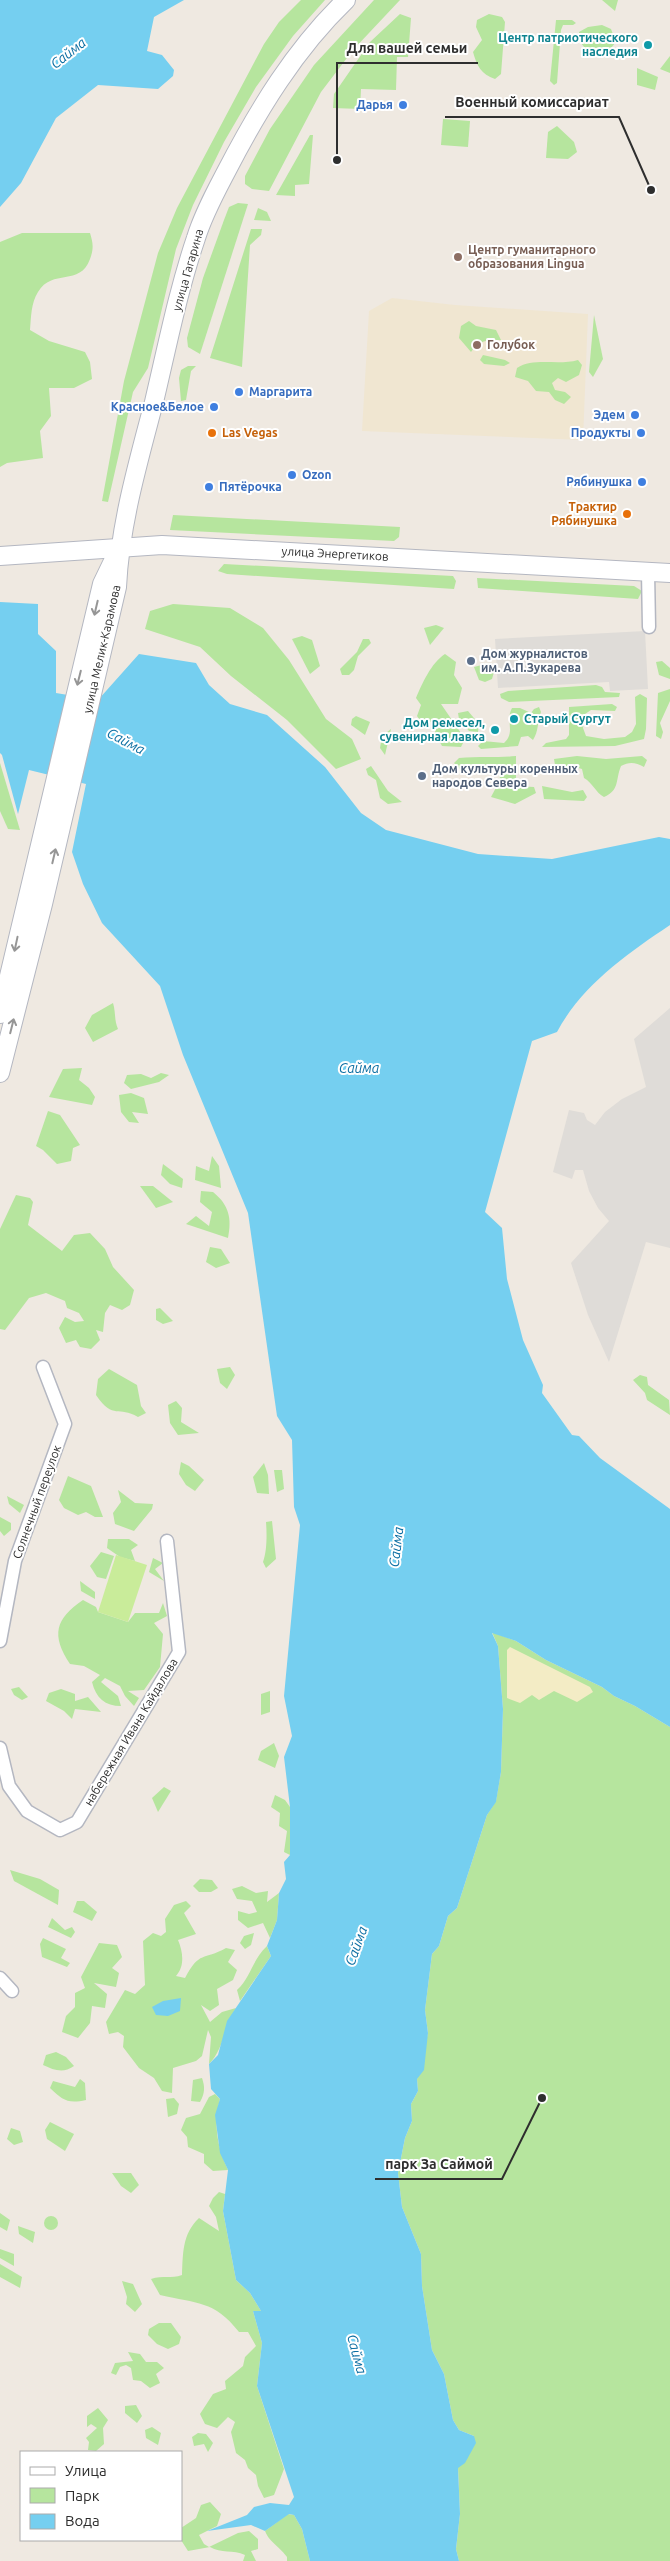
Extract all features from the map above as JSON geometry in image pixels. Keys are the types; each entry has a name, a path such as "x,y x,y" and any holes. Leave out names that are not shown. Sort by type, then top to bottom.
{"main road":[{"name":"улица Гагарина","path":"119,547 181,286 196,236 237,150 278,82 304,46 346,0"},
{"name":"улица Энергетиков","path":"0,556 162,545 670,573"},
{"name":"улица Мелик-Карамова","path":"0,1014 26,896 119,547"},
{"name":"улица Мелик-Карамова","path":"0,1073 43,904 109,586"}],"street":[{"path":"648,572 649,627"},
{"name":"Солнечный переулок","path":"0,1641 15,1561 65,1424 42,1367"},
{"name":"набережная Ивана Кайдалова","path":"0,1748 9,1786 27,1811 60,1830 77,1822 179,1652 167,1541"},
{"path":"0,1978 12,1991"}],"shaded area":[{"name":"Голубок","path":"392,298 455,305 588,314 583,440 362,431 369,311"},
{"path":"645,631 648,689 610,691 609,682 498,688 495,639"},
{"path":"670,1008 670,1248 646,1242 609,1362 588,1315 571,1263 609,1221 598,1208 589,1191 583,1170 575,1170 572,1179 553,1172 569,1110 584,1113 587,1120 595,1125 605,1112 622,1099 646,1087 634,1039"}],"green space":[{"path":"301,0 325,0 293,36 256,87 224,142 193,205 176,249 148,368 133,392 108,502 102,501 124,381 158,253 177,208 264,44 279,22"},
{"path":"374,0 400,0 353,50 321,92 269,191 252,189 245,184 245,176 270,129 314,65"},
{"path":"602,0 618,0 615,11"},
{"path":"400,14 411,18 408,57 397,57 396,90 361,89 360,109 333,108 334,94 370,42"},
{"path":"489,14 502,17 505,22 501,74 495,79 486,75 480,69 473,52 482,40 476,27 477,20"},
{"path":"556,20 572,20 576,23 573,25 563,25 561,30 557,83 554,85 550,81"},
{"path":"602,25 611,29 616,42 606,54 590,54 580,42 579,32 588,27"},
{"path":"670,56 670,73 660,69"},
{"path":"637,68 658,77 655,90 637,85"},
{"path":"443,119 470,121 468,147 441,145"},
{"path":"557,126 574,142 577,152 568,159 546,158 548,132"},
{"path":"310,135 313,135 309,184 295,185 295,196 276,195"},
{"path":"238,203 248,204 200,354 188,347 187,338 203,278 224,220 229,207"},
{"path":"258,208 267,212 271,221 254,220"},
{"path":"251,229 262,229 261,235 250,245 242,367 210,358"},
{"path":"22,233 90,233 93,249 90,259 80,273 51,281 38,292 32,310 30,330 49,341 85,352 90,362 92,379 74,388 49,388 51,416 40,431 43,458 7,463 0,467 0,242"},
{"path":"594,315 603,359 593,377 589,372"},
{"path":"469,321 476,326 496,330 501,340 484,342 477,345 471,352 459,338 461,326"},
{"path":"483,355 510,363 504,366 484,364 480,360"},
{"path":"578,360 582,365 579,375 566,382 558,378 552,383 555,390 565,392 571,397 564,404 555,400 549,392 536,391 528,381 515,377 517,368 531,363"},
{"path":"188,366 196,366 191,371 186,400 181,401 179,378 181,370"},
{"path":"173,515 400,527 399,537 394,541 170,530"},
{"path":"224,564 453,576 456,581 454,589 227,574 218,571"},
{"path":"477,578 634,586 642,591 638,599 478,588"},
{"path":"173,604 230,608 263,628 289,660 326,719 352,739 361,759 336,769 287,720 231,676 200,647 145,629 150,611"},
{"path":"436,625 444,628 430,645 424,628"},
{"path":"302,636 312,640 320,666 310,674 292,639"},
{"path":"363,639 369,639 371,643 358,656 354,670 349,675 342,675 340,669 357,652"},
{"path":"445,654 456,662 454,675 462,688 458,704 441,704 465,739 461,747 442,746 435,733 436,723 419,719 417,716 421,705 416,698 418,692 431,668"},
{"path":"662,661 670,668 670,679 659,675 656,662"},
{"path":"489,663 494,672 492,679 485,682 479,680 474,667"},
{"path":"596,685 602,687 605,692 620,693 619,697 509,702 501,698 500,694 508,691"},
{"path":"670,689 670,701 660,723 663,732 661,739 656,736 658,693"},
{"path":"640,694 647,698 644,739 615,746 542,747 546,743 566,739 569,735 569,707 612,704 617,707 615,711 591,710 585,714 583,728 586,736 604,739 625,737 632,732 636,724 635,697"},
{"path":"539,707 541,712 533,740 528,736 521,737 518,746 481,749 478,746 483,741 504,743 508,739 510,731 509,717 512,708 520,708 531,713"},
{"path":"468,711 479,724 478,732 469,731 459,719 458,713"},
{"path":"356,716 370,722 365,735 351,725 352,719"},
{"path":"391,729 385,755 380,748 382,736"},
{"path":"516,756 516,786 534,787 536,793 515,804 491,797 500,780 499,766 493,764 471,766 468,774 465,774 454,763 459,758"},
{"path":"577,756 606,759 642,756 647,760 644,767 632,763 621,766 615,788 604,797 584,778 582,769 555,765 554,759"},
{"path":"0,763 20,830 8,829 0,811"},
{"path":"371,766 388,791 402,802 388,804 380,798 376,780 368,775 366,769"},
{"path":"542,786 572,792 583,790 587,797 584,801 544,799"},
{"path":"113,1003 118,1029 93,1042 85,1028 92,1015"},
{"path":"82,1068 79,1080 89,1088 95,1097 92,1105 49,1097 63,1069"},
{"path":"161,1073 169,1075 159,1082 131,1089 124,1083 127,1075 141,1074 151,1078"},
{"path":"131,1093 144,1098 148,1114 132,1112 139,1123 129,1122 121,1112 119,1095"},
{"path":"48,1111 60,1115 80,1145 73,1148 71,1161 57,1164 43,1150 36,1146"},
{"path":"212,1156 219,1166 221,1188 195,1180 196,1166 209,1171"},
{"path":"163,1164 183,1179 182,1188 170,1184 161,1175"},
{"path":"140,1186 153,1186 173,1202 156,1208"},
{"path":"201,1191 213,1192 226,1207 230,1224 228,1238 186,1224 196,1216 209,1226 212,1212 200,1202"},
{"path":"16,1195 30,1198 33,1202 28,1225 62,1251 74,1235 90,1233 105,1249 113,1267 134,1290 130,1305 122,1310 110,1305 105,1313 103,1332 96,1330 100,1340 91,1349 80,1347 76,1340 66,1343 59,1328 65,1317 75,1322 84,1321 79,1313 67,1308 65,1301 46,1293 29,1298 5,1330 0,1329 0,1229"},
{"path":"210,1247 221,1249 230,1263 216,1268 206,1262"},
{"path":"160,1308 173,1321 163,1324 156,1320 156,1309"},
{"path":"230,1367 235,1375 227,1389 220,1383 217,1369"},
{"path":"109,1369 137,1385 141,1406 146,1413 138,1417 126,1412 112,1410 102,1403 96,1395 98,1379"},
{"path":"640,1375 647,1377 648,1385 669,1400 670,1415 647,1400 645,1393 633,1380"},
{"path":"176,1401 182,1408 181,1422 199,1433 178,1435 170,1423 168,1405"},
{"path":"181,1462 189,1466 204,1480 195,1491 186,1485 179,1474"},
{"path":"264,1463 268,1475 269,1494 257,1493 253,1477"},
{"path":"274,1470 282,1470 284,1489 277,1492"},
{"path":"68,1476 91,1486 103,1517 95,1517 86,1512 78,1515 64,1508 59,1500"},
{"path":"118,1490 135,1503 153,1504 152,1509 134,1531 115,1524 113,1513 121,1502"},
{"path":"7,1496 24,1505 20,1513 9,1504"},
{"path":"0,1517 11,1523 11,1530 4,1536 0,1531"},
{"path":"272,1521 276,1559 266,1568 263,1562 266,1522"},
{"path":"108,1539 129,1539 138,1545 131,1550 135,1561 120,1557 107,1548"},
{"path":"101,1552 114,1556 106,1579 97,1577 90,1566"},
{"path":"116,1555 147,1565 128,1622 98,1612"},
{"path":"153,1558 163,1563 155,1569 164,1581 149,1572"},
{"path":"80,1581 95,1592 95,1599 81,1591"},
{"path":"83,1600 96,1607 98,1612 128,1622 135,1613 159,1613 163,1603 167,1616 154,1623 163,1634 160,1667 144,1690 128,1691 139,1698 134,1706 125,1696 120,1686 105,1678 101,1682 118,1696 121,1706 106,1703 99,1697 92,1682 100,1675 84,1666 70,1664 64,1654 58,1636 59,1628 66,1614"},
{"path":"492,1632 516,1641 546,1660 602,1687 614,1696 670,1727 670,2561 459,2561 456,2549 460,2514 458,2467 474,2436 459,2430 453,2420 444,2374 432,2350 422,2286 421,2254 402,2207 398,2173 405,2138 412,2121 411,2104 418,2091 417,2079 428,2033 425,2010 432,1954 439,1946 448,1916 457,1908 487,1815 496,1801 501,1772 503,1709 498,1646"},
{"path":"19,1687 28,1697 22,1700 14,1695 11,1689"},
{"path":"61,1689 75,1694 75,1701 88,1697 101,1712 75,1709 72,1719 64,1711 46,1701 49,1693"},
{"path":"270,1691 270,1712 261,1715 261,1694"},
{"path":"274,1743 279,1756 275,1768 258,1760 261,1751"},
{"path":"164,1787 171,1791 158,1812 152,1798"},
{"path":"275,1795 285,1800 290,1807 290,1855 284,1852 287,1831 279,1826 280,1813 271,1807"},
{"path":"10,1870 40,1879 59,1890 58,1905 14,1881"},
{"path":"200,1879 212,1880 218,1888 211,1892 199,1892 193,1886"},
{"path":"242,1886 256,1893 268,1891 267,1902 279,1893 277,1920 270,1938 263,1923 248,1928 238,1920 238,1911 249,1914 257,1912 252,1901 237,1899 232,1889"},
{"path":"77,1901 84,1901 97,1912 92,1921 73,1912"},
{"path":"186,1901 191,1906 184,1913 196,1934 178,1940 182,1963 176,1976 185,1978 194,1963 202,1957 226,1948 235,1950 228,1962 237,1970 233,1980 217,1989 219,2005 210,2011 201,2005 210,2022 222,2012 236,2008 218,2051 209,2064 211,2037 208,2030 202,2056 196,2061 173,2068 172,2093 162,2091 154,2078 139,2068 123,2047 124,2036 118,2032 109,2034 106,2022 125,1990 135,1994 145,1985 143,1941 153,1933 161,1936 166,1932 165,1919 174,1905"},
{"path":"52,1918 65,1930 72,1927 75,1932 71,1938 48,1927"},
{"path":"254,1933 251,1945 245,1949 240,1943 244,1936"},
{"path":"43,1938 66,1949 61,1958 70,1963 67,1967 42,1957 40,1944"},
{"path":"99,1943 117,1945 122,1957 112,1968 119,1973 116,1987 94,1983 107,1994 105,2008 92,2006 90,2023 78,2038 62,2032 66,2016 75,2007 75,1993 85,1988 81,1977"},
{"path":"267,1946 271,1956 240,2001 237,1990"},
{"path":"56,2052 66,2057 74,2066 62,2071 43,2065 46,2055"},
{"path":"202,2078 204,2090 202,2099 200,2102 191,2101 193,2080"},
{"path":"80,2079 85,2083 86,2100 74,2102 66,2100 58,2096 50,2088 53,2081 75,2087"},
{"path":"215,2094 220,2099 217,2135 221,2153 228,2170 213,2171 204,2163 204,2154 188,2147 187,2137 181,2130 186,2118 200,2114 209,2097"},
{"path":"174,2098 179,2104 177,2114 168,2117 166,2099"},
{"path":"50,2122 74,2134 65,2151 47,2139 45,2130"},
{"path":"11,2128 20,2131 23,2142 14,2145 7,2139"},
{"path":"112,2173 131,2173 139,2185 131,2193 121,2186"},
{"path":"219,2192 225,2194 223,2211 236,2280 250,2293 261,2311 253,2311 262,2343 257,2386 284,2469 274,2495 264,2498 258,2486 256,2475 248,2468 245,2460 236,2453 231,2432 235,2422 228,2417 217,2428 205,2424 200,2414 213,2394 226,2389 225,2381 243,2366 245,2357 256,2346 248,2332 239,2332 221,2314 213,2309 195,2302 160,2295 151,2279 182,2275 186,2238 193,2224 199,2218 219,2231 216,2217 209,2206"},
{"path":"0,2213 10,2220 7,2231 0,2227"},
{"path":"51,2216 56,2218 58,2223 56,2228 51,2230 46,2228 44,2223 46,2218"},
{"path":"18,2226 35,2232 33,2243 19,2234"},
{"path":"0,2249 14,2254 14,2266 0,2258"},
{"path":"0,2264 22,2277 20,2288 0,2277"},
{"path":"122,2281 133,2284 142,2304 135,2312 126,2304 127,2297"},
{"path":"159,2323 171,2323 181,2337 179,2344 168,2349 157,2344 148,2335 149,2329"},
{"path":"128,2352 140,2354 146,2362 157,2362 164,2368 156,2374 160,2383 150,2388 141,2381 133,2380 131,2368 126,2365 120,2367 116,2375 111,2373 115,2363 133,2361"},
{"path":"136,2405 142,2416 137,2423 125,2413 125,2406"},
{"path":"98,2408 108,2420 103,2428 104,2444 96,2451 88,2450 89,2442 86,2438 97,2428 91,2424 87,2427 87,2416"},
{"path":"152,2427 161,2433 158,2445 146,2438 145,2430"},
{"path":"198,2433 206,2434 213,2443 208,2452 204,2444 194,2446 192,2437"},
{"path":"210,2502 221,2514 217,2526 199,2535 204,2544 209,2547 238,2533 249,2531 258,2539 258,2549 251,2551 256,2561 243,2561 245,2555 210,2547 188,2551 182,2541 182,2527 196,2518 201,2505"},
{"path":"288,2514 294,2515 302,2529 310,2561 287,2561 287,2557 265,2531"}],"sand":[{"path":"510,1647 590,1687 593,1692 577,1702 554,1691 539,1700 532,1695 520,1703 507,1698 507,1650"}],"water":[{"name":"Сайма","path":"0,0 184,0 154,17 147,51 162,55 174,70 173,76 158,89 98,85 56,118 21,183 0,207"},
{"name":"Сайма","path":"0,602 38,604 38,634 56,651 56,693 98,700 139,654 196,663 209,685 230,704 267,715 325,767 361,813 386,830 478,854 552,859 659,837 670,839 670,925 622,959 592,985 567,1015 557,1032 532,1041 485,1212 502,1228 507,1279 523,1340 543,1385 542,1393 572,1435 579,1436 600,1458 670,1509 670,1727 614,1696 602,1687 546,1660 516,1641 492,1633 498,1646 503,1709 501,1772 496,1802 487,1815 457,1908 448,1916 439,1946 432,1954 425,2010 428,2033 424,2070 417,2079 418,2091 411,2104 412,2121 405,2138 398,2173 402,2207 421,2254 422,2286 432,2350 444,2374 453,2420 459,2430 474,2436 476,2443 465,2463 458,2468 460,2514 456,2549 459,2561 310,2561 302,2529 294,2515 289,2514 265,2531 251,2525 207,2531 247,2515 254,2507 270,2503 289,2505 294,2497 257,2386 262,2343 253,2311 261,2311 250,2293 236,2280 223,2211 228,2170 220,2153 215,2115 220,2099 211,2089 209,2064 218,2055 227,2021 271,1956 267,1946 277,1920 279,1893 286,1879 284,1862 290,1855 290,1807 284,1757 292,1736 284,1696 300,1525 294,1507 292,1440 277,1416 248,1213 183,1055 160,986 102,923 83,884 72,852 86,784 29,770 18,814 0,753"},
{"path":"181,1998 180,2011 168,2016 156,2015 152,2007 163,2001"}],"place":[{"name":"Центр патриотического наследия","path":"648,45"},
{"name":"Дарья","path":"403,105"},
{"name":"Для вашей семьи","path":"337,160"},
{"name":"Военный комиссариат","path":"651,190"},
{"name":"Центр гуманитарного образования Lingua","path":"458,257"},
{"name":"Голубок","path":"477,345"},
{"name":"Маргарита","path":"239,392"},
{"name":"Красное&Белое","path":"214,407"},
{"name":"Эдем","path":"635,415"},
{"name":"Las Vegas","path":"212,433"},
{"name":"Продукты","path":"641,433"},
{"name":"Ozon","path":"292,475"},
{"name":"Рябинушка","path":"642,482"},
{"name":"Пятёрочка","path":"209,487"},
{"name":"Трактир Рябинушка","path":"627,514"},
{"name":"Дом журналистов им. А.П.Зукарева","path":"471,661"},
{"name":"Старый Сургут","path":"514,719"},
{"name":"Дом ремесел, сувенирная лавка","path":"495,730"},
{"name":"Дом культуры коренных народов Севера","path":"422,776"},
{"name":"парк За Саймой","path":"542,2098"}]}
